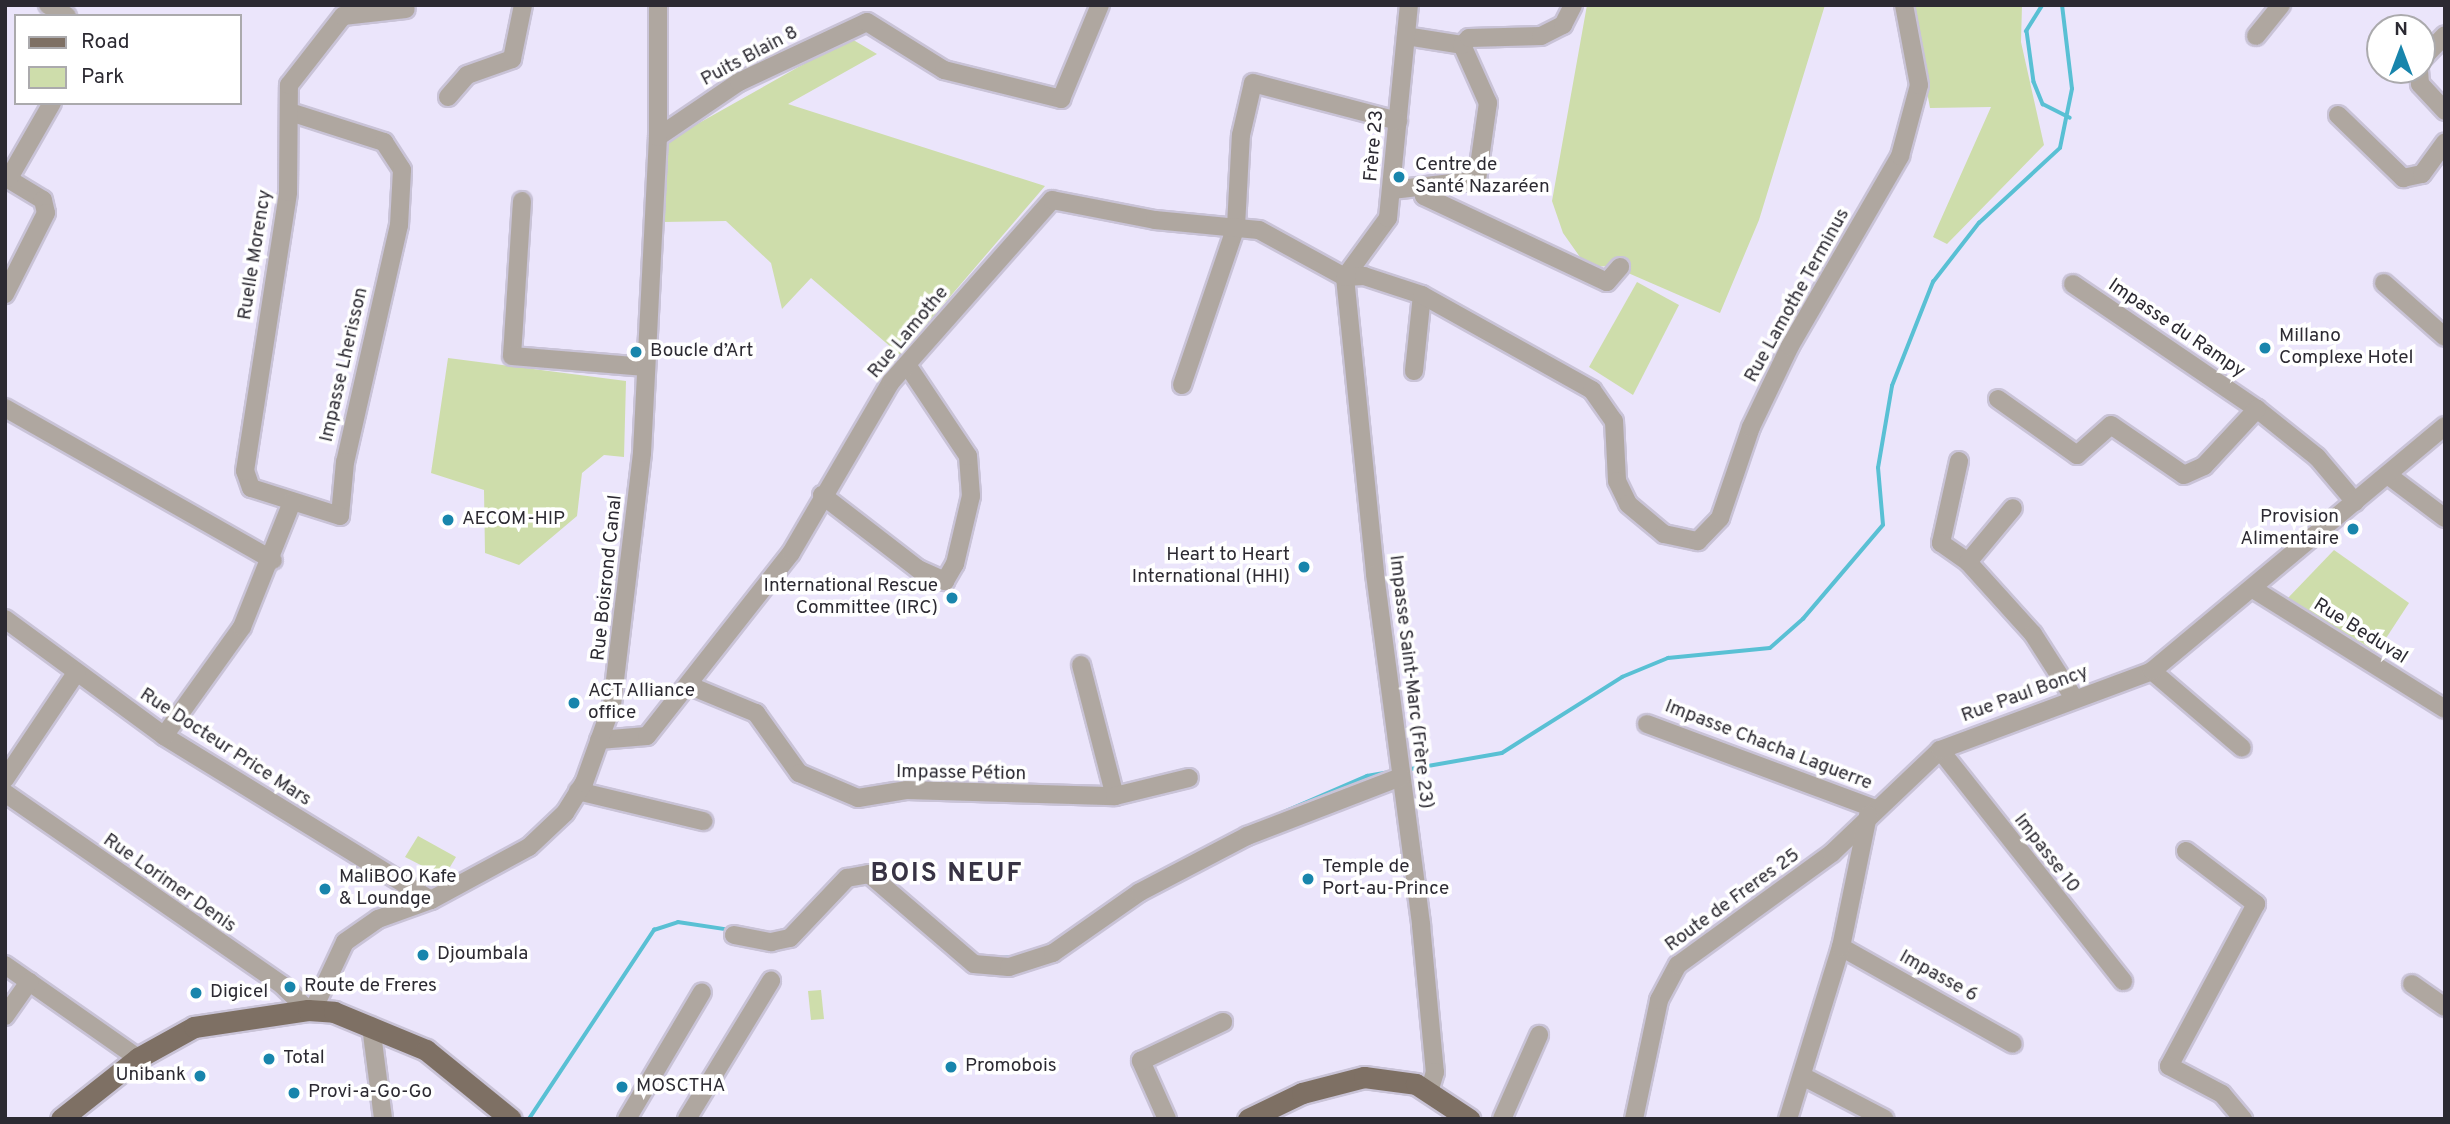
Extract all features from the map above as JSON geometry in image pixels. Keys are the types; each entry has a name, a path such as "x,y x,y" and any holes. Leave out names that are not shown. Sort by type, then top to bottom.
{"main road":[{"path":"61,1119 138,1058 194,1027 310,1010 371,1026 426,1050 511,1119"},
{"path":"1248,1119 1302,1093 1364,1077 1393,1078 1429,1092 1469,1119"}],"street":[{"path":"48,5 64,14"},
{"path":"448,97 467,75 512,59 523,5"},
{"name":"Rue Boisrond Canal","path":"310,1010 345,942 378,919 431,900 529,848 579,791 599,740 619,672 646,367 658,137 657,5"},
{"name":"Puits Blain 8","path":"658,137 739,82 867,22 944,70 1061,99 1100,5"},
{"name":"Frère 23","path":"1345,277 1388,218 1409,5"},
{"path":"1462,45 1469,38 1541,36 1563,25 1573,5"},
{"name":"Rue Lamothe Terminus","path":"1345,277 1364,276 1422,295 1592,390 1614,421 1617,481 1628,504 1664,534 1698,541 1720,518 1751,427 1790,346 1900,156 1919,85 1904,5"},
{"path":"2256,36 2281,5"},
{"name":"Ruelle Morency","path":"340,516 251,488 245,471 288,192 293,75 343,16 406,9"},
{"path":"1406,36 1462,45"},
{"path":"1392,190 1423,188 1481,176 1487,91 1462,45"},
{"path":"1182,385 1236,226 1241,135 1253,83 1398,121"},
{"path":"2420,84 2445,111"},
{"path":"5,294 46,213 43,200 7,178 51,105"},
{"name":"Impasse Lherisson","path":"290,113 392,148 402,170 399,225 345,462 340,516"},
{"path":"2338,115 2403,178 2422,174 2445,142"},
{"path":"1423,188 1424,196 1607,282 1620,267"},
{"name":"Rue Lamothe","path":"599,740 625,740 647,736 790,552 822,495 907,365 1052,200 1155,220 1259,230 1345,277"},
{"path":"522,201 512,356 646,367"},
{"name":"Impasse Saint-Marc (Frère 23)","path":"1345,277 1435,1072 1429,1092"},
{"path":"2384,283 2445,337"},
{"name":"Impasse du Rampy","path":"2073,284 2257,409 2317,457 2355,502"},
{"path":"1414,371 1422,295"},
{"path":"822,495 901,557 945,581 955,564 971,496 968,456 907,365"},
{"path":"1998,399 2077,455 2111,425 2184,475 2204,466 2257,409"},
{"path":"5,408 273,560"},
{"name":"Rue Paul Boncy","path":"1871,812 1940,750 2152,671 2389,476 2445,426"},
{"path":"1959,461 1940,540 1968,562 2033,634 2074,698"},
{"path":"2389,476 2445,518"},
{"path":"164,736 242,627 273,560 292,502"},
{"path":"1968,562 2014,508"},
{"name":"Rue Beduval","path":"2253,589 2445,709"},
{"name":"Rue Docteur Price Mars","path":"5,619 164,736 431,900"},
{"path":"1081,665 1115,796"},
{"path":"2152,671 2242,748"},
{"path":"5,779 76,673"},
{"name":"Impasse Pétion","path":"688,685 756,713 799,773 858,798 907,790 1115,796 1189,778"},
{"name":"Impasse Chacha Laguerre","path":"1647,724 1871,812"},
{"name":"Impasse 10","path":"1940,750 2123,981"},
{"path":"734,935 771,942 790,938 847,878 869,874 974,964 1009,967 1052,953 1140,892 1247,836 1401,777"},
{"path":"579,791 703,821"},
{"name":"Rue Lorimer Denis","path":"5,793 282,985 310,1010"},
{"path":"1788,1119 1841,947 1871,812"},
{"name":"Route de Freres 25","path":"1634,1119 1659,1000 1671,973 1791,886 1871,812"},
{"path":"2186,850 2256,904 2169,1066 2222,1094 2243,1119"},
{"name":"Impasse 6","path":"1841,947 2013,1044"},
{"path":"5,965 138,1058"},
{"path":"687,1119 771,981"},
{"path":"5,1016 29,982"},
{"path":"2412,984 2445,1007"},
{"path":"627,1119 702,992"},
{"path":"1167,1119 1141,1061 1223,1022"},
{"path":"371,1026 383,1119"},
{"path":"1502,1119 1539,1035"},
{"path":"1802,1076 1885,1119"}],"green space":[{"path":"1587,5 1825,5 1759,220 1720,313 1612,266 1587,267 1563,233 1552,201"},
{"path":"1911,5 2022,5 2021,42 2044,145 1947,244 1933,237 1991,107 1930,108"},
{"path":"850,38 877,54 788,104 1045,186 900,355 811,278 782,309 771,263 726,221 663,222 667,141"},
{"path":"1637,282 1679,305 1633,395 1589,367"},
{"path":"448,358 626,381 624,457 604,455 582,473 577,516 519,565 485,553 484,490 431,473"},
{"path":"2334,550 2409,603 2377,652 2287,599"},
{"path":"418,836 456,857 444,877 405,857"},
{"path":"821,990 824,1019 811,1020 808,991"}],"waterway":[{"path":"2043,5 2027,31 2034,82 2043,104 2070,118"},
{"path":"1405,770 1502,753 1622,677 1668,658 1770,648 1803,619 1883,525 1878,468 1892,386 1933,282 1979,223 2060,148 2072,89 2062,5"},
{"path":"1268,819 1367,776 1394,771"},
{"path":"877,870 932,917"},
{"path":"529,1119 654,930 678,922 731,930"},
{"path":"997,958 1014,957"}],"place":[{"name":"Centre de Santé Nazaréen","path":"1399,177"},
{"name":"Millano Complexe Hotel","path":"2265,348"},
{"name":"Boucle d’Art","path":"636,352"},
{"name":"AECOM-HIP","path":"448,520"},
{"name":"Provision Alimentaire","path":"2353,529"},
{"name":"Heart to Heart International (HHI)","path":"1304,567"},
{"name":"International Rescue Committee (IRC)","path":"952,598"},
{"name":"ACT Alliance office","path":"574,703"},
{"name":"Temple de Port-au-Prince","path":"1308,879"},
{"name":"MaliBOO Kafe & Loundge","path":"325,889"},
{"name":"Djoumbala","path":"423,955"},
{"name":"Route de Freres","path":"290,987"},
{"name":"Digicel","path":"196,993"},
{"name":"Total","path":"269,1059"},
{"name":"Promobois","path":"951,1067"},
{"name":"Unibank","path":"200,1076"},
{"name":"MOSCTHA","path":"622,1087"},
{"name":"Provi-a-Go-Go","path":"294,1093"}],"district":[{"name":"BOIS NEUF","path":"947,875"}]}
